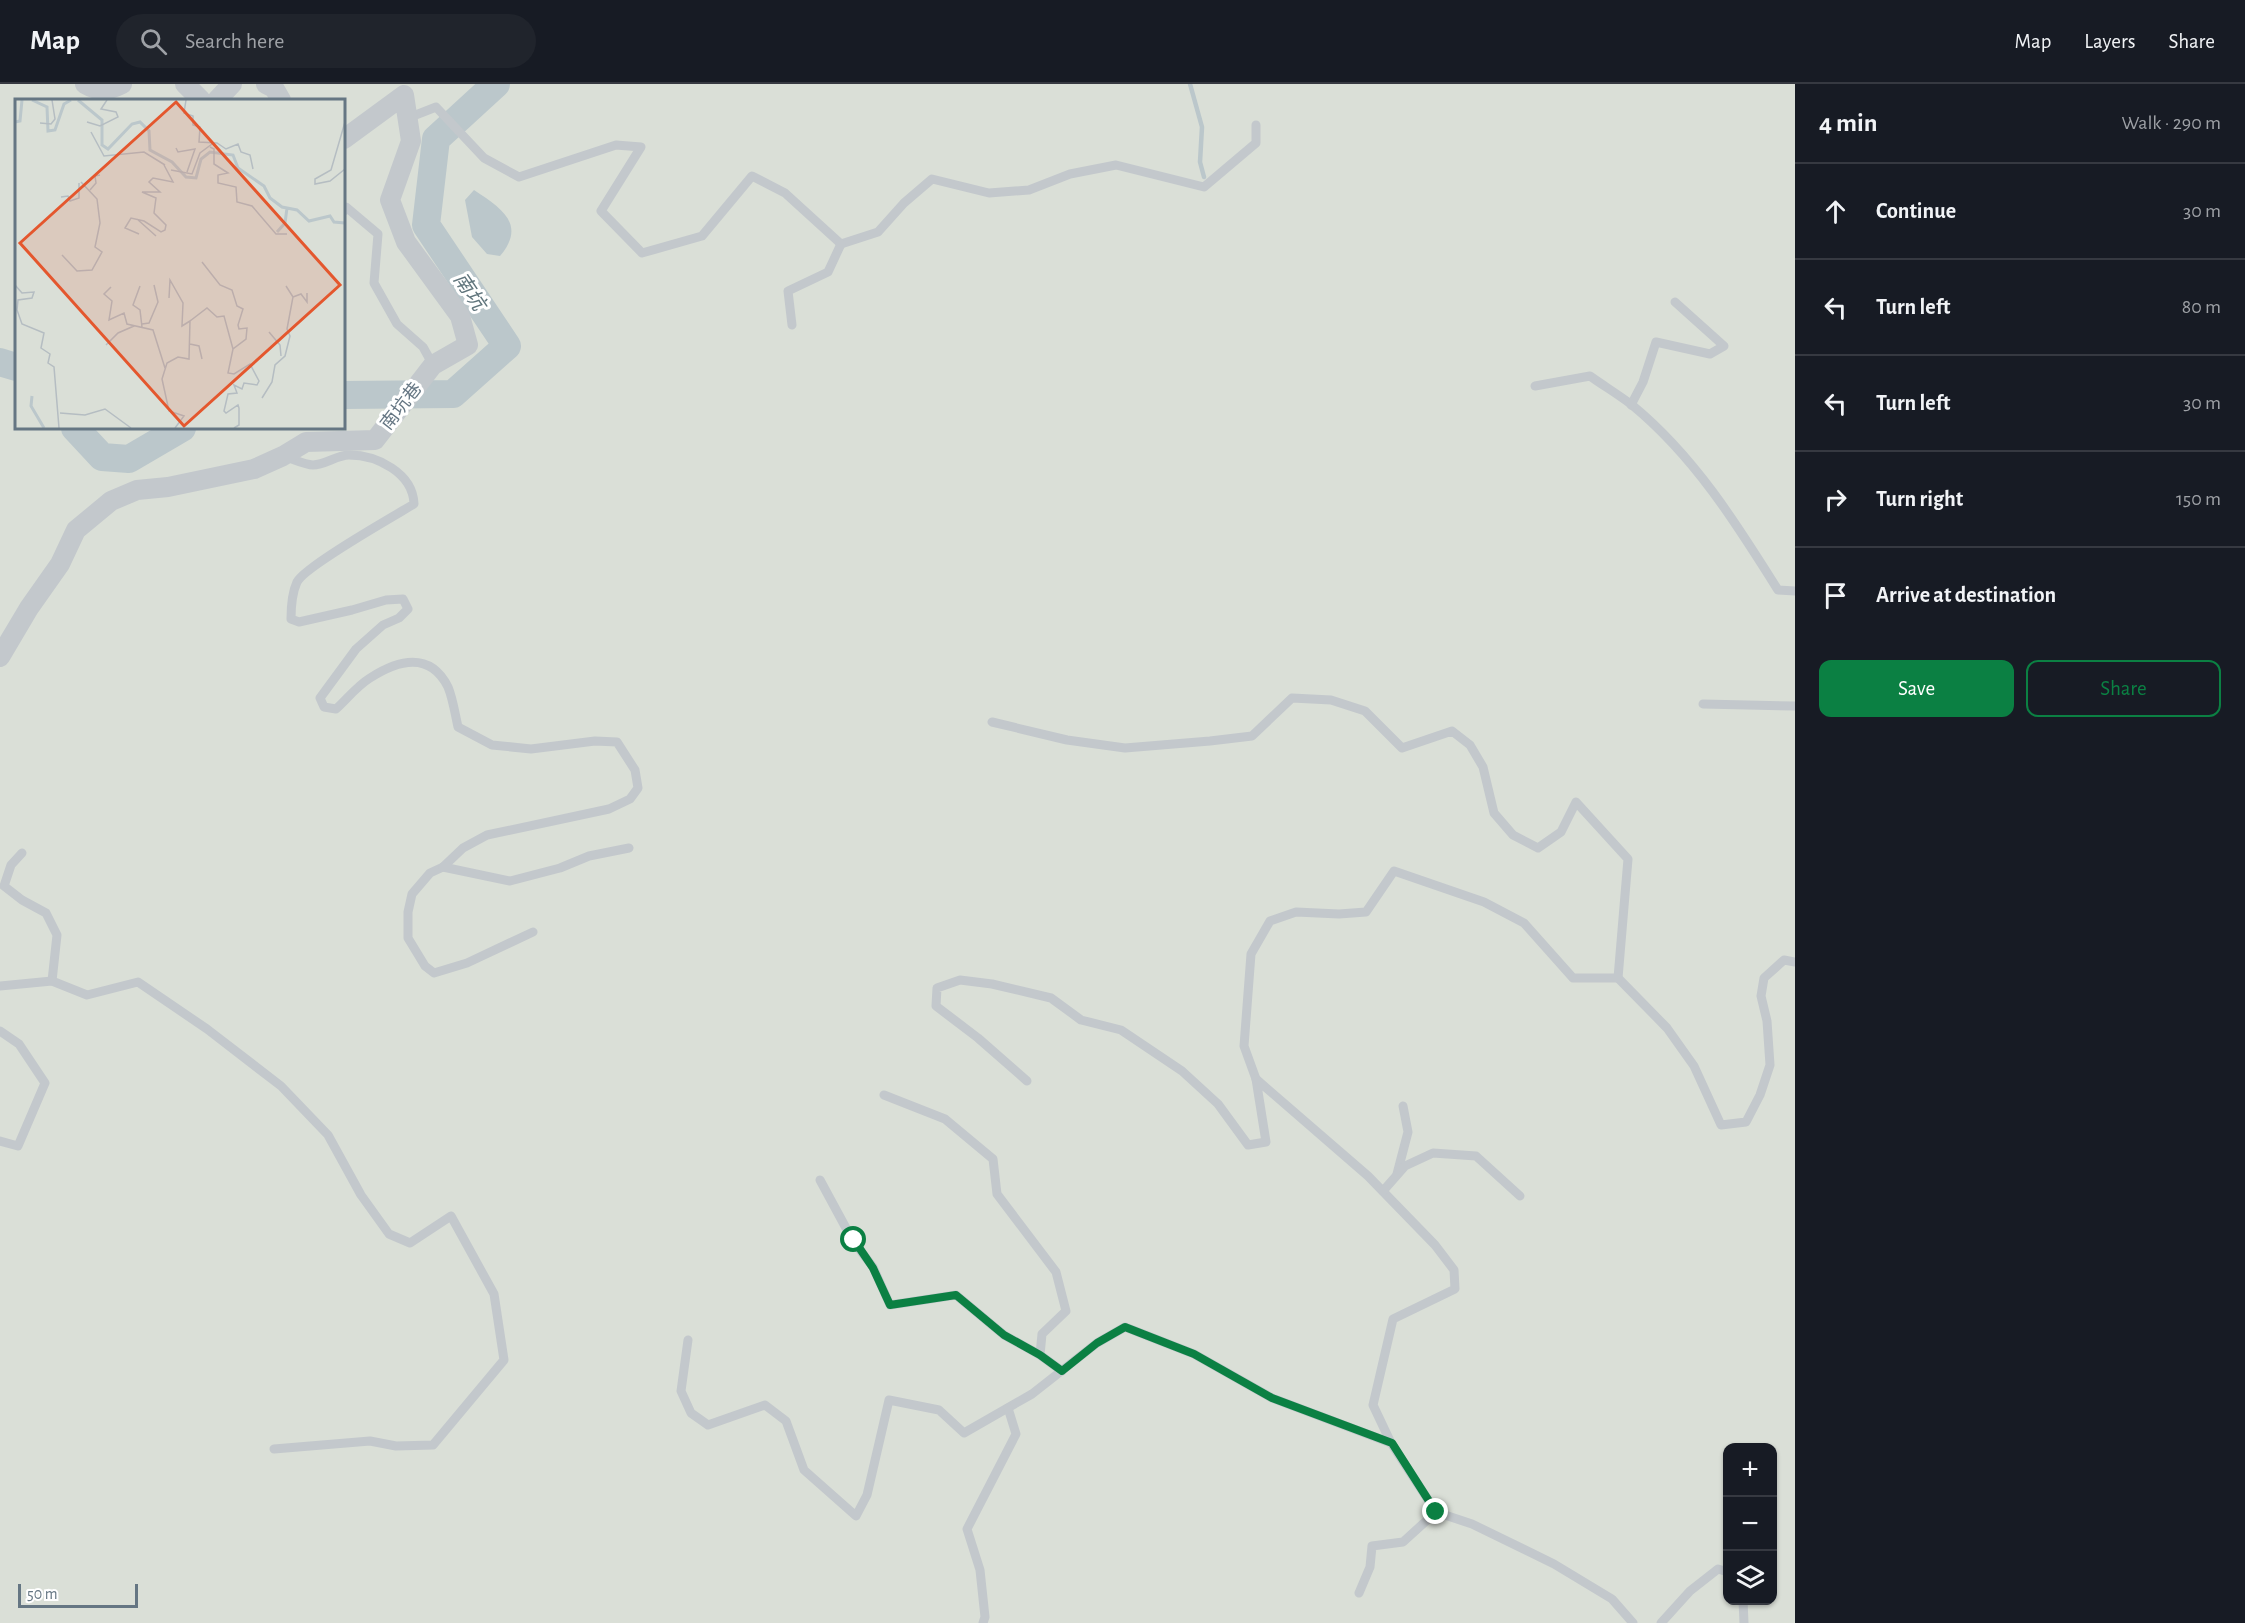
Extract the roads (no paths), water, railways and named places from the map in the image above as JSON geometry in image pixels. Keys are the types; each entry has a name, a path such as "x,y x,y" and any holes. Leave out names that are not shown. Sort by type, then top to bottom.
{"street":[{"path":"85,84 95,90 111,90 122,84"},
{"path":"185,84 200,99"},
{"path":"218,99 232,84"},
{"path":"266,84 274,88 280,99"},
{"path":"345,138 407,90"},
{"name":"南坑巷","path":"0,657 29,608 60,564 76,530 111,501 137,490 168,487 254,469 284,456 306,442 375,440 432,366 468,345 460,316 406,242 390,200 411,141 407,90"}],"lane":[{"path":"408,117 436,107 484,158 519,177 616,145 641,147 602,211 642,254 702,236 752,176 785,193 841,244"},
{"path":"792,325 788,291 828,272 841,244 878,232 904,203 932,179 989,194 1029,190 1070,174 1116,165 1204,187 1256,143 1256,124"},
{"path":"345,209 346,207 378,234 375,283 397,324 423,347 432,366"},
{"path":"1631,405 1643,382 1656,342 1710,354 1724,346 1675,302"},
{"path":"1535,386 1590,376 1631,405 1664,434 1698,472 1738,526 1778,590 1795,591"},
{"path":"284,456 312,465 347,455 374,459 399,473 413,491 414,504 318,562 297,580 291,603 291,619 299,622 386,600 403,599 408,609 399,618 383,625 356,649 320,698 324,707 336,710 369,679 401,663 420,662 436,669 448,688 459,727 492,745 531,749 596,741 617,742 635,770 638,788 630,799 609,809 487,835 463,848 443,867 430,873 412,894 408,912 408,938 425,966 434,973 467,963 533,932"},
{"path":"992,722 1067,740 1125,748 1252,736 1292,698 1331,700 1365,711 1402,748 1452,730 1470,745 1483,767 1494,813 1513,835 1539,848 1561,832 1576,802 1628,859 1618,978"},
{"path":"1703,704 1795,706"},
{"path":"443,867 510,881 561,868 589,856 629,848"},
{"path":"22,853 11,865 4,886 22,900 46,913 50,920 57,935 52,981"},
{"path":"1027,1081 978,1038 936,1006 937,988 960,980 992,984 1051,998 1081,1020 1121,1030 1182,1071 1218,1104 1248,1145 1266,1143 1256,1079 1244,1046 1251,954 1270,921 1296,912 1339,914 1366,912 1394,871 1484,902 1524,923 1573,978 1618,978 1667,1028 1694,1066 1721,1125 1746,1122 1760,1095 1770,1065 1767,1021 1761,996 1764,978 1784,960 1795,962"},
{"path":"0,986 52,981 87,995 138,982 207,1029 281,1086 328,1135 361,1195 389,1234 411,1243 451,1216 494,1294 504,1360 433,1445 396,1446 370,1441 274,1449"},
{"path":"0,1031 19,1044 45,1083 18,1146 0,1141"},
{"path":"1256,1079 1383,1191 1435,1245 1454,1269 1455,1289 1393,1318 1373,1405 1392,1443 1436,1512 1472,1524 1554,1564 1612,1599 1633,1623"},
{"path":"884,1095 945,1119 993,1159 997,1194 1056,1272 1066,1311 1042,1334 1040,1355"},
{"path":"1396,1176 1408,1132 1403,1106"},
{"path":"1383,1191 1405,1166 1433,1153 1476,1156 1521,1196"},
{"path":"820,1180 854,1240 873,1268 890,1305 956,1295 1004,1335 1040,1355 1062,1371"},
{"path":"688,1340 681,1391 691,1413 708,1425 765,1405 786,1421 804,1470 856,1516 867,1496 889,1400 939,1410 964,1432 1032,1394 1097,1343 1125,1327 1194,1354 1272,1398 1392,1443"},
{"path":"982,1623 985,1617 980,1570 967,1529 1016,1434 1008,1408"},
{"path":"1359,1593 1370,1567 1372,1546 1403,1542 1436,1512"},
{"path":"1661,1623 1690,1591 1719,1569 1723,1570"},
{"path":"1743,1605 1744,1623"}],"waterway":[{"name":"南坑","path":"345,395 453,394 507,346 426,225 436,139 496,84"},
{"path":"1190,84 1202,127 1200,162 1204,177"},
{"name":"南坑","path":"0,362 15,367"},
{"name":"南坑","path":"76,429 102,457 129,459 180,429"}]}
